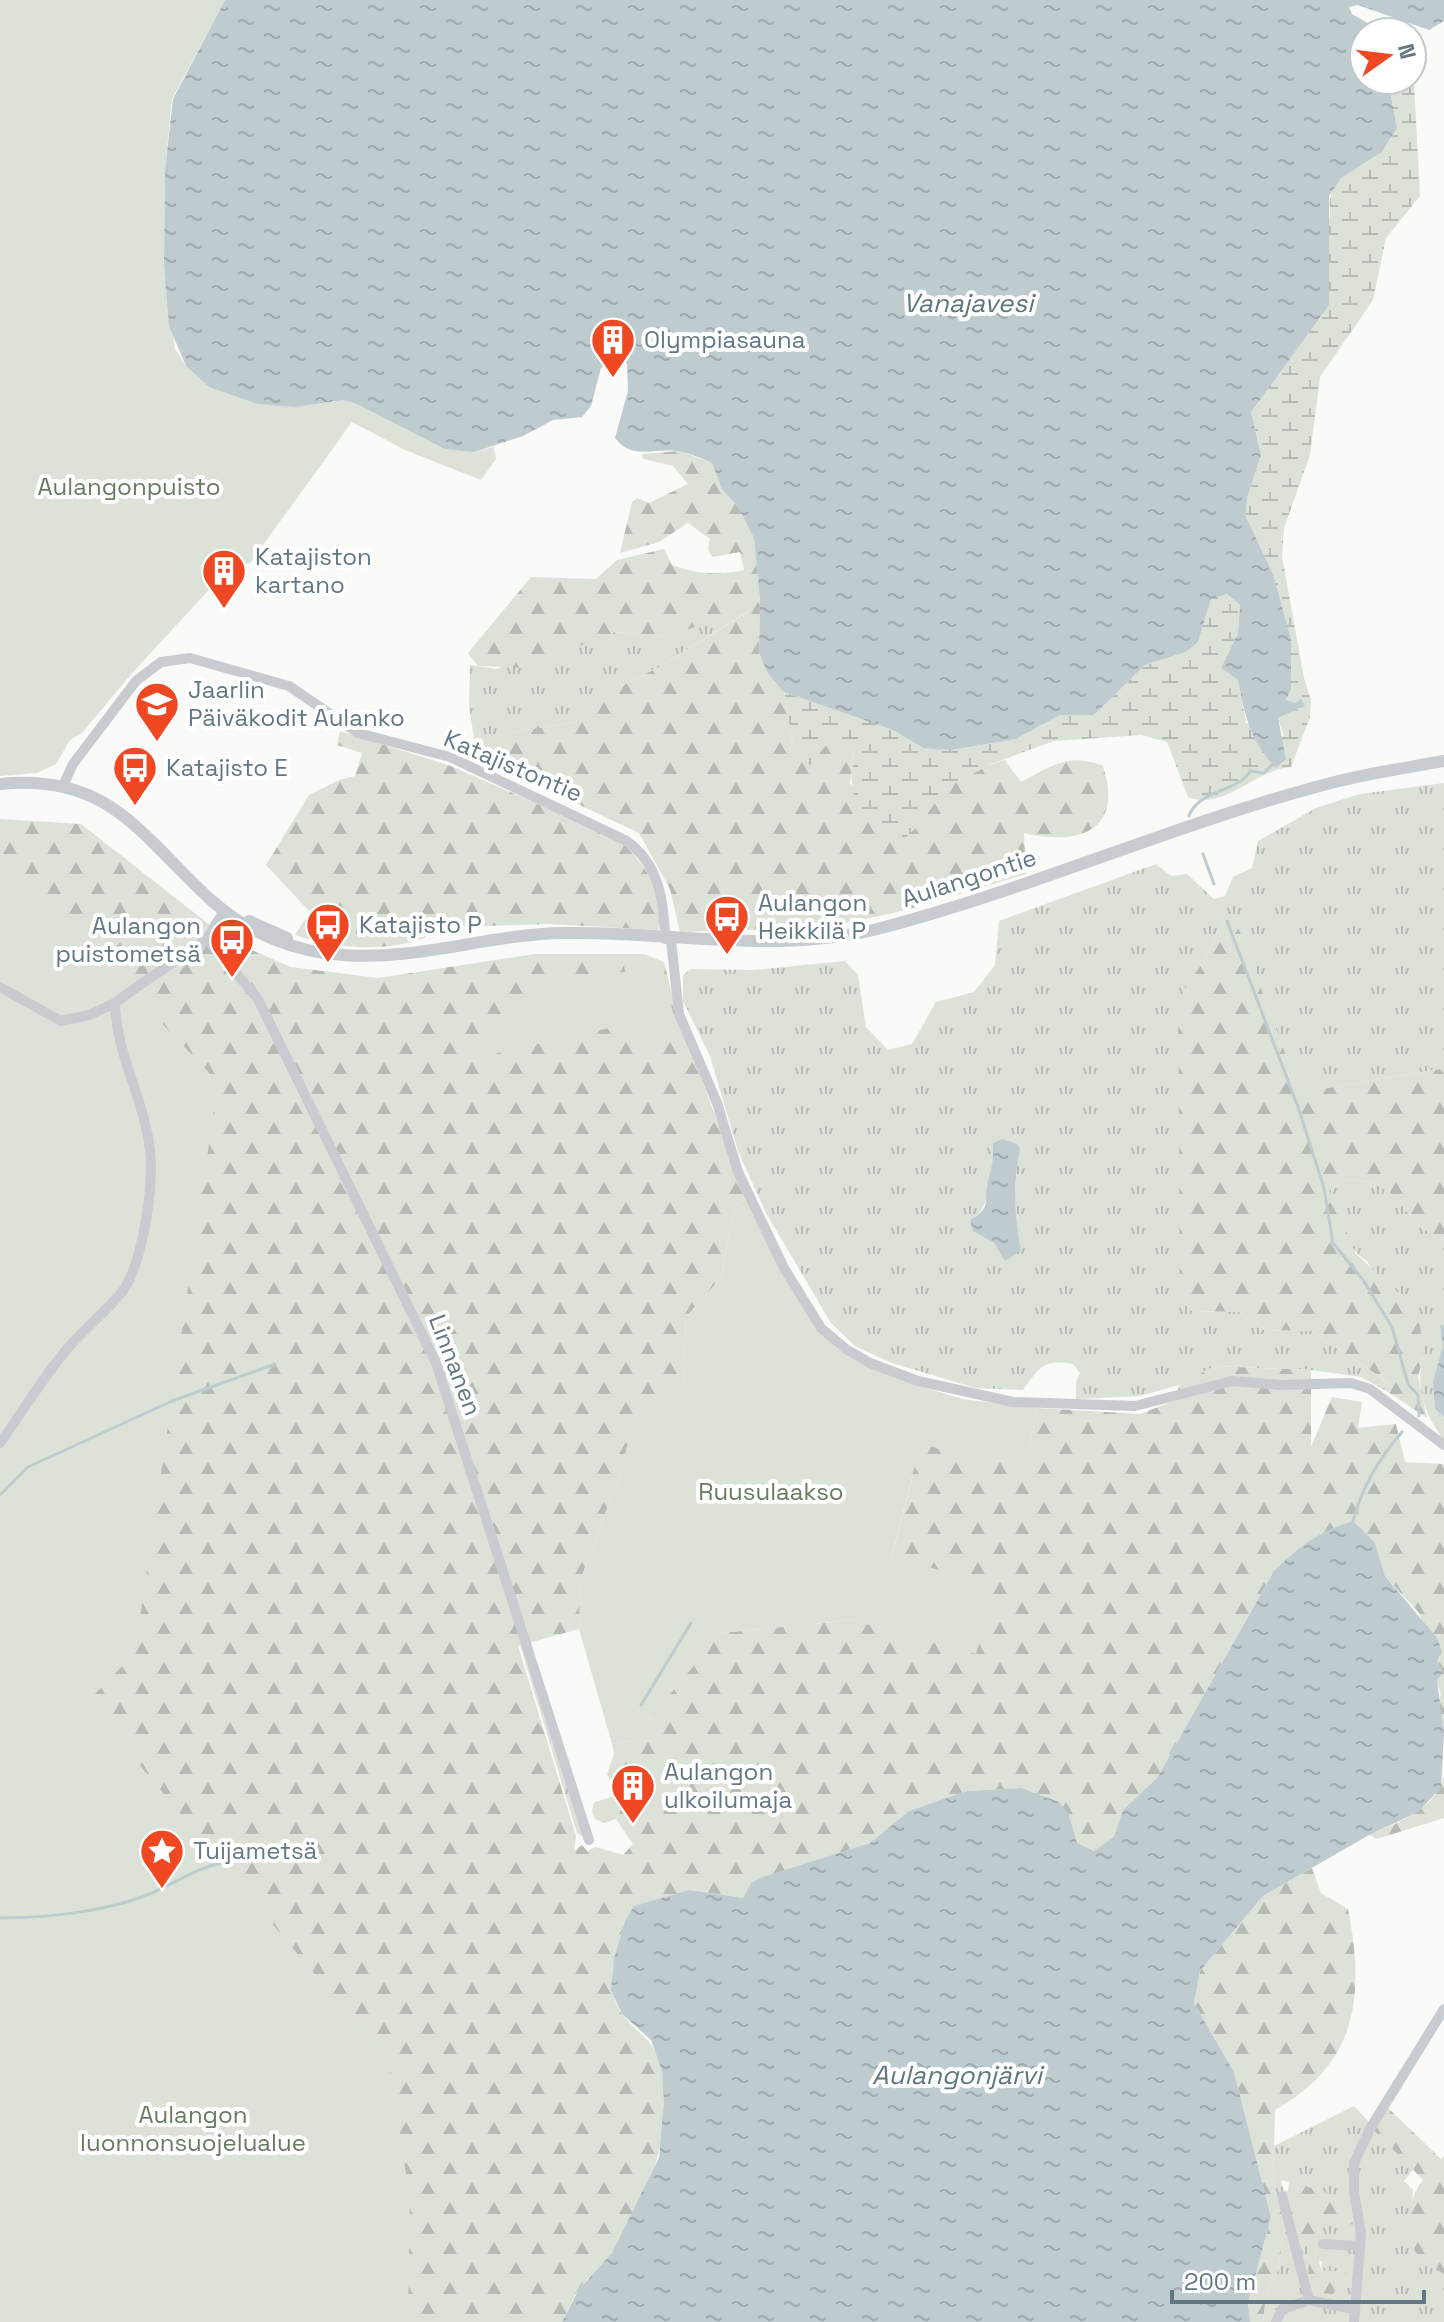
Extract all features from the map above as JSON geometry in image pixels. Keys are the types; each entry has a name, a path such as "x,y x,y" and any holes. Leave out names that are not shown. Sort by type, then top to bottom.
{"street":[{"name":"Katajistontie","path":"63,786 73,764 136,681 161,662 190,658 289,686 358,733 450,757 625,840 640,850 655,875 663,905 679,1014 713,1093 738,1172 784,1268 821,1328 846,1349 870,1363 918,1381 1013,1402 1135,1406 1232,1381 1281,1385 1351,1383 1370,1389 1444,1445"},
{"name":"Aulangontie","path":"0,784 63,786 111,806 139,825 226,912 239,920 265,927 303,949 338,955 381,956 524,935 600,934 807,942 885,927 1303,791 1444,761"},
{"path":"0,987 61,1021 89,1015 115,1003 209,937 222,927 226,912"},
{"name":"Linnanen","path":"209,937 258,999 436,1363 589,1840"},
{"path":"0,1443 64,1352 124,1289 133,1275 140,1249 150,1152 143,1113 120,1047 115,1003"},
{"path":"1354,2322 1360,2246 1354,2163 1371,2127 1444,2009"},
{"path":"1282,2196 1309,2300"},
{"path":"1323,2244 1360,2246"},
{"path":"1276,2322 1282,2309 1309,2300 1354,2309"}],"green space":[{"name":"Aulangonpuisto","path":"0,0 225,0 172,99 165,170 164,264 175,349 186,366 209,387 296,407 343,400 474,452 494,447 496,459 481,480 405,450 352,422 250,563 229,568 134,671 82,733 70,740 56,764 37,773 0,776"},
{"path":"1391,96 1415,96 1420,196 1386,238 1373,300 1320,377 1310,455 1284,528 1282,556 1304,678 1311,700 1310,717 1291,767 1265,774 1228,794 1202,800 1188,797 1167,742 1141,735 1054,741 991,764 945,789 919,825 903,840 889,840 856,803 852,783 854,754 833,737 810,765 793,746 784,692 893,730 923,748 1016,739 1060,715 1094,715 1145,665 1186,652 1198,642 1211,599 1227,594 1240,605 1238,633 1221,668 1238,680 1246,723 1284,737 1278,718 1305,706 1286,700 1273,574 1246,517 1247,498 1261,455 1251,412 1273,377 1330,216 1333,189 1345,175 1382,151 1397,129"},
{"path":"679,451 712,463 722,489 738,507 754,538 760,600 759,653 768,674 784,692 793,746 833,737 854,754 850,783 889,840 903,840 943,791 956,781 1005,760 1021,782 1051,766 1070,761 1080,760 1103,766 1108,788 1107,806 1102,819 1092,829 1079,835 1044,837 1024,833 1026,874 906,910 828,927 680,932 670,889 639,833 504,769 451,749 518,731 576,722 608,693 659,667 749,611 665,636 613,632 526,668 478,666 468,653 531,577 596,579 617,560 664,549 672,565 690,570 725,573 744,570 740,552 712,557 708,549 710,539 688,523 659,542 620,553 632,502 637,498 649,503 688,484 673,466 643,459 642,454"},
{"path":"753,608 659,667 608,693 576,722 518,731 475,743 469,707 470,665 496,669 613,632 665,636"},
{"path":"340,731 451,766 619,840 645,869 656,891 660,916 658,930 549,924 429,928 425,938 376,947 343,946 295,935 310,912 266,865 309,795 339,780 355,776 362,753 337,745"},
{"path":"1444,783 1444,1073 1440,1069 1322,1089 1297,1085 1233,914 1224,919 1207,956 1178,1000 1191,1311 1240,1312 1261,1330 1312,1331 1390,1384 1388,1392 1361,1377 1311,1370 1215,1366 1179,1385 1140,1396 1076,1399 1076,1382 1080,1373 1073,1364 1043,1366 1023,1390 976,1388 892,1363 855,1346 831,1323 766,1213 738,1151 710,1056 683,1001 683,975 691,969 754,970 845,961 858,975 866,1027 888,1050 912,1044 936,1002 974,992 995,965 999,921 1156,864 1171,876 1187,874 1214,899 1225,896 1233,877 1252,868 1258,841 1316,808 1360,794","holes":["1017,1162 1014,1217 1020,1251 1005,1260 994,1243 970,1220 982,1210 995,1167"]},
{"path":"0,819 81,824 229,940 291,967 378,978 535,954 644,954 664,962 678,1018 747,1199 735,1205 721,1278 686,1317 683,1389 639,1402 620,1474 581,1578 579,1629 518,1646 576,1836 574,1851 582,1845 587,1851 596,1847 623,1855 633,1844 616,1819 604,1823 595,1819 592,1810 594,1802 612,1797 614,1785 607,1774 614,1754 612,1744 632,1740 720,1633 852,1620 976,1653 892,1557 912,1479 880,1433 1028,1456 1037,1408 1140,1414 1176,1400 1179,1385 1215,1366 1311,1370 1311,1447 1332,1397 1362,1402 1358,1428 1396,1424 1405,1462 1444,1464 1444,1733 1438,1707 1441,1693 1436,1680 1437,1660 1419,1613 1385,1576 1375,1543 1274,1571 1157,1778 1123,1810 1115,1837 1094,1851 1077,1843 1069,1815 1021,1788 967,1791 909,1811 870,1843 761,1878 751,1883 743,1898 690,1890 625,1921 613,1969 613,1993 623,2015 654,2049 665,2091 665,2115 655,2165 636,2213 612,2253 579,2289 562,2322 0,2322"},
{"name":"Aulangon luonnonsuojelualue","path":"0,854 218,1082 135,1653 87,1702 388,2062 410,2199 408,2322 0,2322"},
{"path":"1233,913 1297,1085 1322,1089 1440,1069 1444,1073 1444,1240 1418,1223 1391,1194 1379,1186 1343,1179 1329,1191 1356,1254 1403,1297 1420,1325 1423,1357 1418,1377 1427,1418 1388,1392 1389,1383 1312,1331 1261,1330 1240,1312 1191,1311 1180,1286 1178,999 1207,956 1224,919"},
{"path":"643,956 662,964 678,1035 641,1042 636,1022 463,1061 496,1030 536,980 625,972 623,957"},
{"path":"1343,1179 1379,1186 1391,1194 1418,1223 1444,1240 1444,1440 1423,1401 1420,1379 1423,1357 1367,1261 1352,1248 1338,1220 1329,1190"},
{"name":"Ruusulaakso","path":"747,1199 820,1331 916,1385 962,1399 1037,1408 1028,1456 1000,1461 974,1460 921,1442 892,1556 995,1587 976,1654 852,1620 721,1633 632,1740 612,1744 579,1629 581,1578 620,1474 639,1401 683,1389 686,1317 721,1278 735,1205"},
{"path":"528,1643 589,1840 577,1833 520,1645"},
{"path":"1444,1776 1444,1818 1377,1839 1369,1835 1403,1820 1424,1806 1440,1788"},
{"path":"1312,1868 1321,1893 1348,1909 1355,1970 1354,1998 1349,2024 1339,2049 1324,2071 1303,2091 1275,2110 1273,2178 1285,2228 1278,2270 1266,2295 1263,2322 1250,2322 1248,2303 1271,2217 1234,2072 1194,2003 1200,1971 1263,1896"},
{"path":"1385,2105 1441,2159 1444,2156 1444,2274 1428,2264 1411,2245 1408,2224 1410,2207 1423,2180 1371,2127"},
{"path":"1354,2106 1413,2170 1404,2181 1413,2190 1412,2239 1421,2257 1444,2274 1444,2322 1263,2322 1266,2295 1278,2270 1285,2228 1273,2178 1274,2146","holes":["1281,2180 1341,2198 1318,2225 1315,2261 1322,2261 1321,2271 1345,2272 1335,2284 1310,2262 1310,2246 1297,2245"]},
{"path":"1289,2181 1356,2202 1360,2224 1318,2226 1315,2260 1319,2261 1321,2270 1346,2272 1345,2284 1335,2284 1334,2294 1307,2292 1310,2247 1297,2245 1282,2190 1288,2191"}],"water":[{"name":"Vanajavesi","path":"225,0 1444,0 1444,21 1429,30 1428,16 1389,16 1358,5 1349,7 1355,16 1348,16 1348,96 1391,96 1397,129 1382,152 1341,178 1329,196 1329,305 1251,412 1261,455 1247,498 1246,517 1273,574 1291,640 1291,689 1286,700 1295,703 1301,699 1305,706 1278,718 1286,759 1276,768 1267,758 1250,727 1238,680 1221,668 1238,633 1240,605 1227,594 1211,599 1198,642 1186,652 1145,665 1094,715 1060,715 1016,739 950,750 923,748 893,730 784,692 768,674 759,653 760,600 754,538 738,507 722,489 712,463 682,452 630,449 615,438 628,391 627,363 616,360 601,368 591,406 582,417 553,420 523,436 474,452 445,449 357,404 343,400 296,407 258,404 209,387 186,366 169,326 164,264 165,170 173,99"},
{"path":"1002,1139 1017,1144 1020,1149 1015,1199 1021,1251 1005,1261 994,1243 973,1231 970,1220 982,1211 986,1203 993,1143"},
{"path":"1440,1325 1444,1325 1444,1417 1435,1409 1433,1381 1443,1347"},
{"name":"Aulangonjärvi","path":"1353,1521 1375,1543 1385,1576 1437,1638 1442,1652 1437,1660 1443,1672 1437,1680 1444,1733 1441,1788 1418,1812 1369,1835 1263,1896 1200,1971 1194,2003 1234,2072 1271,2217 1248,2303 1250,2322 562,2322 579,2289 612,2253 659,2158 664,2102 662,2071 651,2040 622,2014 611,1990 614,1958 625,1921 634,1906 690,1890 743,1898 751,1883 760,1878 870,1843 909,1811 967,1791 1021,1788 1059,1802 1069,1815 1077,1843 1094,1851 1114,1837 1123,1810 1157,1778 1274,1571 1310,1541"}],"waterway":[{"path":"1189,816 1194,807 1210,795 1238,783 1250,771 1264,773 1273,764"},
{"path":"1203,854 1214,884"},
{"path":"1227,921 1298,1107 1324,1188 1333,1243 1363,1280 1392,1327 1408,1384 1418,1395 1419,1416"},
{"path":"0,1495 28,1467 172,1401 275,1364"},
{"path":"1353,1521 1372,1474 1402,1432"},
{"path":"641,1705 691,1623"},
{"path":"0,1918 56,1915 112,1906 147,1895 201,1869 221,1863"}],"place":[{"name":"Olympiasauna","path":"613,379"},
{"name":"Katajiston kartano","path":"224,610"},
{"name":"Jaarlin Päiväkodit Aulanko","path":"157,743"},
{"name":"Katajisto E","path":"135,807"},
{"name":"Aulangon Heikkilä P","path":"727,956"},
{"name":"Katajisto P","path":"328,964"},
{"name":"Aulangon puistometsä","path":"232,979"},
{"name":"Aulangon ulkoilumaja","path":"633,1825"},
{"name":"Tuijametsä","path":"162,1890"}]}
